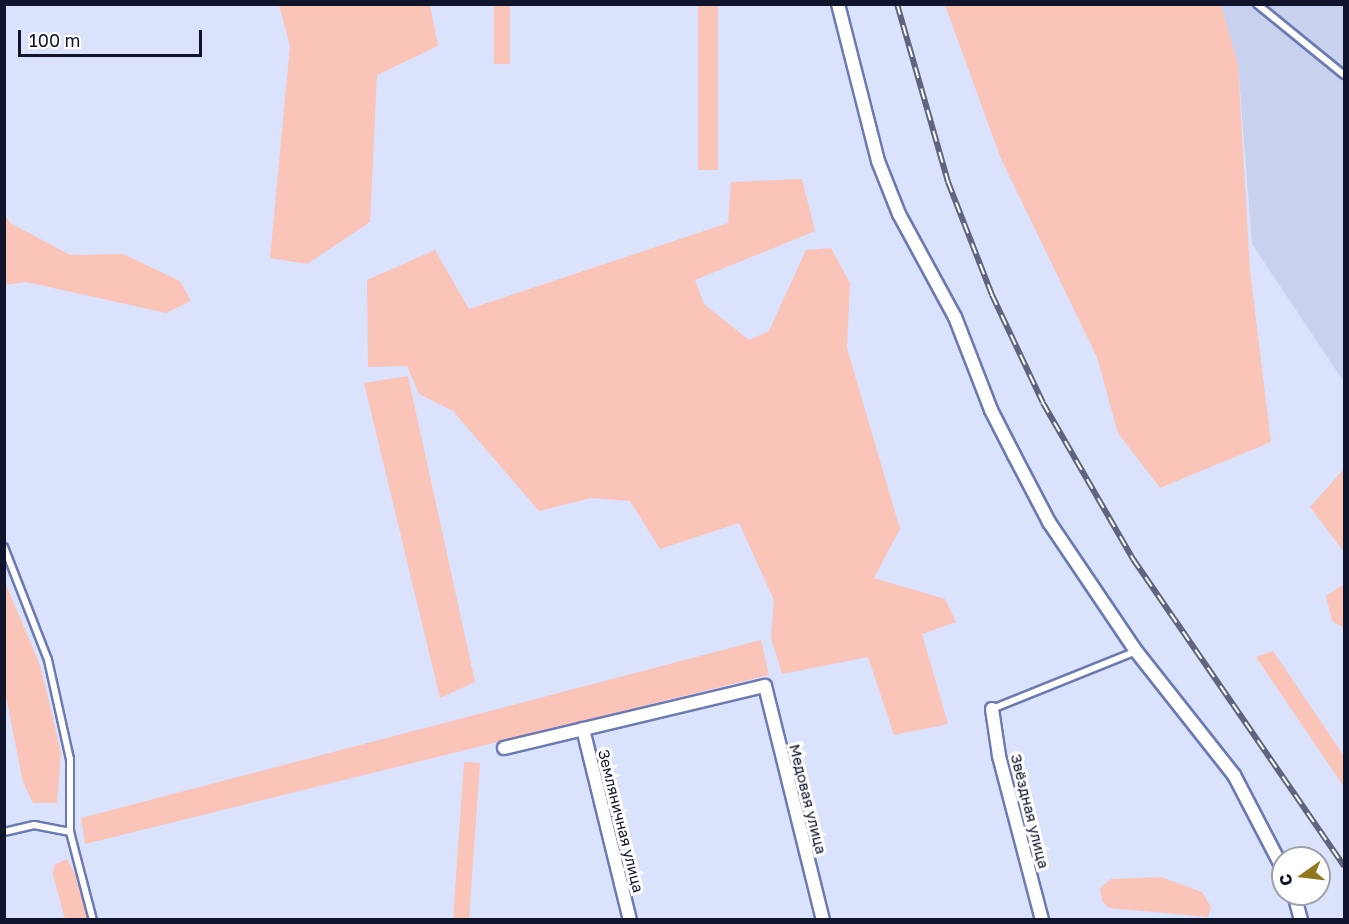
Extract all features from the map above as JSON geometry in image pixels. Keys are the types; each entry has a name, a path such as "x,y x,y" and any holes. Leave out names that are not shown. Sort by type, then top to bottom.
{"street":[{"path":"838,4 878,161 899,214 955,317 991,410 1049,522 1136,651 1234,775 1271,846"},
{"name":"Медовая улица","path":"583,729 765,686 822,920"},
{"name":"Звёздная улица","path":"992,709 999,756 1042,920"},
{"path":"504,748 583,729"},
{"name":"Земляничная улица","path":"583,729 630,920"}],"lane":[{"path":"1257,4 1344,75"},
{"path":"4,547 50,671 70,759 70,832 93,920"},
{"path":"992,709 1136,651"},
{"path":"4,832 34,825 70,832"}],"shaded area":[{"path":"279,5 430,5 438,46 377,75 370,222 307,264 270,258 290,46"},
{"path":"494,5 510,5 510,64 494,64"},
{"path":"698,5 718,5 718,170 698,170"},
{"path":"945,5 1221,5 1238,64 1250,271 1271,442 1160,488 1118,433 1097,357 1001,159"},
{"path":"1221,5 1344,5 1344,382 1252,244 1238,64"},
{"path":"802,179 815,231 695,280 704,304 749,340 769,331 806,250 831,248 850,283 847,348 900,529 874,578 945,599 956,622 922,634 948,724 894,735 868,657 782,674 771,638 774,600 739,523 660,549 630,501 591,498 539,511 453,411 419,394 407,366 368,367 367,280 435,250 469,309 728,223 731,182"},
{"path":"5,215 10,223 70,255 123,254 180,281 191,301 166,313 26,282 5,285"},
{"path":"408,376 475,682 440,698 364,383"},
{"path":"1344,469 1344,552 1310,507"},
{"path":"4,580 40,665 61,752 57,803 33,803 23,782 5,692"},
{"path":"1344,584 1344,628 1332,621 1326,596"},
{"path":"761,640 769,675 85,844 81,818"},
{"path":"1273,651 1344,756 1344,787 1256,657"},
{"path":"464,762 480,763 469,920 453,920"},
{"path":"67,859 76,876 88,919 65,919 53,875 54,865"},
{"path":"1161,877 1202,892 1211,907 1208,917 1109,908 1102,901 1100,888 1111,879"}],"railway":[{"path":"897,4 948,182 992,295 1043,403 1133,559 1344,866"}]}
